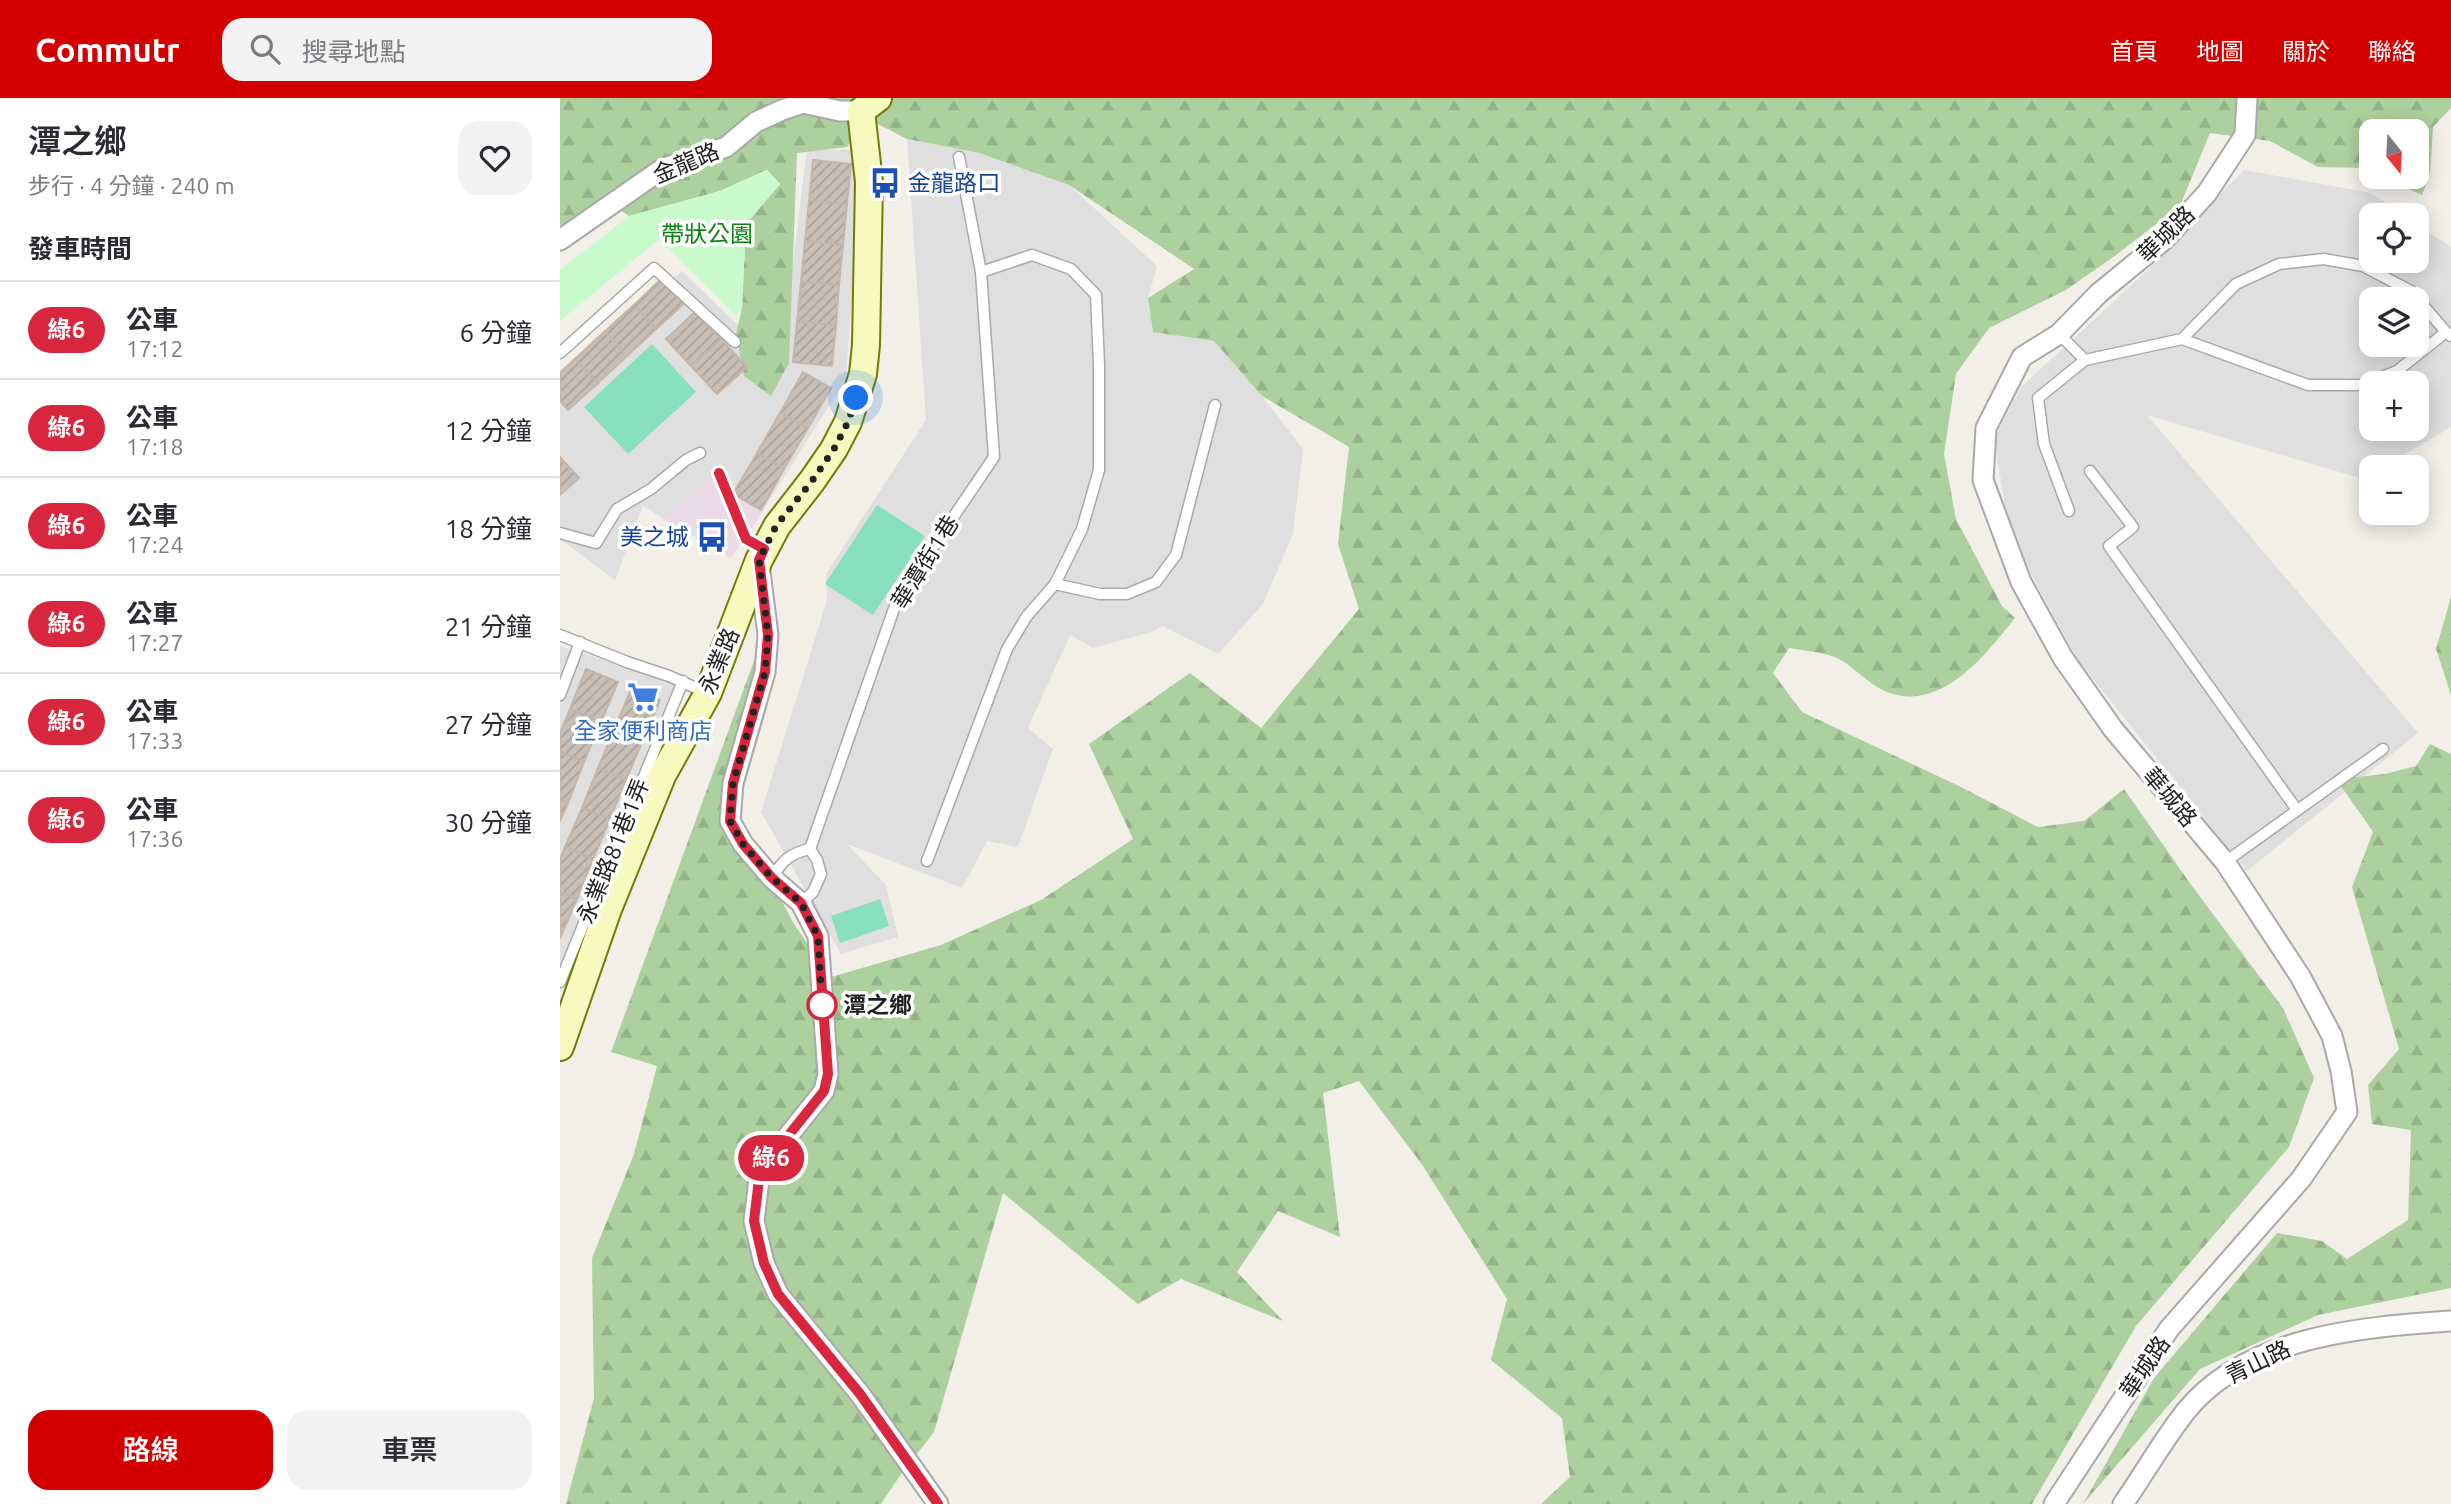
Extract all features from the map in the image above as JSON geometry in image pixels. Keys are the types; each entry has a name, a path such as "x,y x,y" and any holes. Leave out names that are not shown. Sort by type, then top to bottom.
{"street":[{"name":"華城路","path":"2054,1504 2169,1329 2301,1180 2347,1112 2332,1036 2300,976 2225,862 2113,729 2063,658 2021,582 1983,480 1986,428 2022,357 2059,334 2099,293 2165,239 2207,193 2245,135 2247,98"},
{"name":"金龍路","path":"560,240 662,169 726,147 756,122 782,110 803,103 840,111 870,105"},
{"name":"永業路","path":"560,1047 608,909 662,776 708,693 761,554 776,526 834,449 848,422 863,373 866,345 870,105"},
{"path":"761,554 768,635 765,672 733,783 730,821 743,844 772,878 801,903 818,936 828,1074 824,1091 760,1171 754,1221 764,1263 778,1294 860,1394 937,1504"},
{"name":"青山路","path":"2123,1504 2187,1410 2229,1371 2303,1340 2390,1325 2451,1321"}],"lane":[{"name":"華潭街1巷","path":"810,849 897,600 994,457 981,272 959,157"},
{"path":"927,861 1007,649 1027,616 1055,584 1082,529 1099,470 1096,295 1071,269 1032,255 981,272"},
{"path":"2069,511 2044,444 2038,398 2085,360 2182,339 2308,385 2362,386 2397,371 2449,334 2411,291 2363,266 2324,259 2279,264 2236,284 2182,339"},
{"path":"560,353 654,268 736,342"},
{"path":"2059,334 2085,360"},
{"path":"1055,584 1100,594 1128,594 1156,582 1176,555 1215,405"},
{"path":"560,533 596,543 617,509 651,489 686,460 700,453"},
{"path":"2090,471 2133,527 2109,546 2297,810"},
{"path":"719,473 746,539 761,554"},
{"path":"560,635 708,693"},
{"path":"560,695 580,642"},
{"name":"永業路81巷1弄","path":"560,982 682,681"},
{"path":"2225,862 2383,749"},
{"path":"772,878 782,862 794,852 810,849 821,874 813,892 801,903"}],"shaded area":[{"name":"潭之鄉","path":"907,139 979,153 1069,185 1157,266 1148,298 1153,332 1214,341 1303,449 1293,534 1263,604 1218,654 1163,626 1151,632 1093,648 1070,635 1028,728 1053,749 1018,847 987,841 962,888 847,844 886,885 898,937 841,954 761,812 827,600 826,574 926,420"},
{"name":"美之城","path":"807,149 862,150 846,379 745,539 664,519 643,506 615,580 560,539 560,370 682,271 780,366"},
{"path":"2244,170 2371,193 2386,203 2359,203 2359,273 2429,273 2429,232 2451,247 2451,427 2429,440 2429,371 2359,371 2359,441 2427,441 2403,455 2359,455 2359,478 2147,415 2418,733 2247,871 2078,660 2032,576 2007,517 1994,439 2021,387 2151,267"},
{"path":"719,473 763,511 731,558 664,519"},
{"path":"560,646 685,686 560,992"}],"green space":[{"path":"560,98 2451,98 2451,108 2433,127 2429,176 2429,119 2359,119 2359,168 2318,167 2270,141 2210,133 2180,206 2066,290 1989,328 1956,374 1944,454 1956,519 2002,606 2015,618 1962,676 1928,694 1909,696 1890,693 1835,657 1789,648 1773,673 1802,712 1961,787 2038,827 2084,821 2124,789 2283,1008 2314,1078 2289,1147 2136,1326 2032,1504 1541,1504 1570,1477 1562,1418 1491,1360 1507,1299 1421,1163 1359,1081 1323,1093 1340,1237 1278,1211 1237,1272 1283,1321 1181,1279 1138,1304 1003,1193 934,1432 881,1504 566,1504 594,1398 592,1258 634,1154 657,1066 611,1052 755,658 768,704 736,815 794,924 831,977 941,945 1041,900 1133,839 1089,744 1190,673 1261,728 1359,609 1338,544 1349,447 1262,396 1214,341 1153,332 1148,298 1194,269 1069,185 979,153 907,139 829,99 813,103 859,126 847,147 797,153 789,363 771,396 744,376 736,334 742,308 746,224 780,184 767,170 720,191 629,216 620,210 560,252"},
{"name":"帶狀公園","path":"767,170 780,184 746,224 742,308 736,316 659,239 560,321 560,270 629,216 720,191"},
{"path":"2408,189 2424,189 2422,195"},
{"path":"652,344 696,392 628,454 584,407"},
{"path":"877,505 925,536 873,615 825,584"},
{"path":"2451,597 2451,695 2436,649"},
{"path":"2430,744 2451,754 2451,1288 2318,1315 2200,1369 2083,1504 2154,1378 2277,1233 2322,1241 2347,1259 2408,1220 2411,1130 2372,1124 2368,1085 2399,1049 2352,887 2373,832 2336,779 2385,774 2416,766"},
{"path":"880,899 889,926 840,943 831,916"}],"building":[{"path":"813,160 851,164 847,204 809,201"},
{"path":"809,201 847,204 843,245 805,241"},
{"path":"805,241 843,245 839,285 801,282"},
{"path":"663,277 686,302 656,329 634,305"},
{"path":"801,282 839,285 836,325 797,322"},
{"path":"634,305 656,329 627,356 605,331"},
{"path":"695,312 721,339 691,366 666,339"},
{"path":"797,322 836,325 832,366 793,362"},
{"path":"605,331 627,356 598,383 575,359"},
{"path":"721,339 747,367 717,394 691,366"},
{"path":"575,359 598,383 568,410 560,401 560,373"},
{"path":"803,372 831,388 808,428 780,413"},
{"path":"780,413 808,428 784,469 757,453"},
{"path":"757,453 784,469 761,510 733,494"},
{"path":"560,457 579,478 560,495"},
{"path":"586,669 618,682 601,722 570,709"},
{"path":"631,689 660,700 643,740 615,728"},
{"path":"570,709 601,722 584,762 560,752 560,733"},
{"path":"615,728 643,740 626,780 598,768"},
{"path":"560,752 584,762 568,803 560,799"},
{"path":"598,768 626,780 610,819 582,808"},
{"path":"560,799 568,803 560,821"},
{"path":"582,808 610,819 593,859 565,847"},
{"path":"565,847 593,859 577,899 560,892 560,860"},
{"path":"560,892 577,899 560,938"}],"bus line":[{"name":"綠6","path":"719,473 746,539 764,549 759,560 768,635 765,672 756,711 733,783 730,821 743,844 772,878 801,903 818,936 828,1074 824,1091 760,1171 754,1221 764,1263 778,1294 860,1394 938,1504"}],"place":[{"name":"金龍路口","path":"885,183"},
{"name":"美之城","path":"712,537"},
{"name":"全家便利商店","path":"643,697"},
{"name":"潭之鄉","path":"822,1005"}],"route":[{"path":"822,1005 818,936 801,903 772,878 743,844 730,821 733,783 756,711 765,672 768,635 759,560 776,526 834,449 848,422 856,398"}]}
